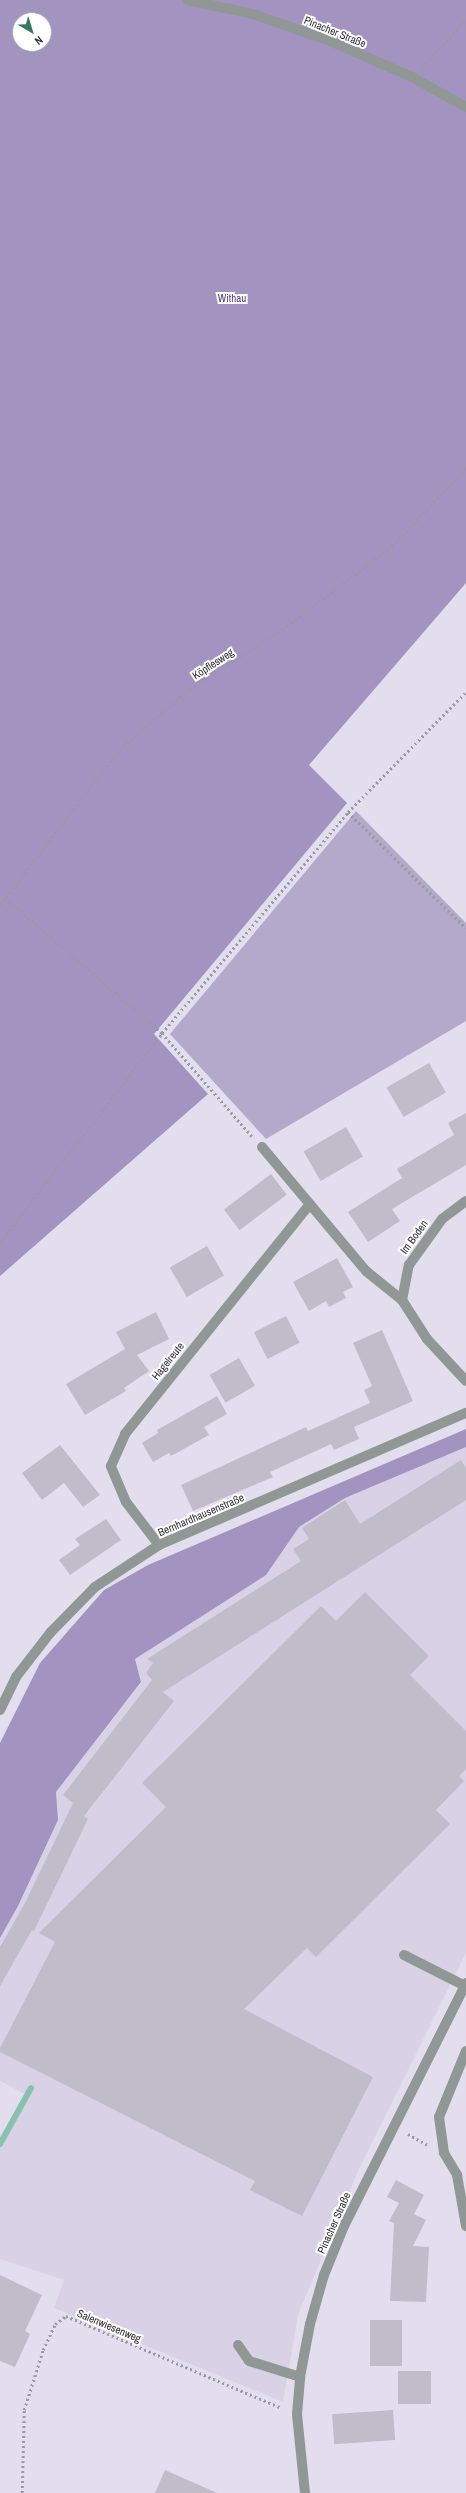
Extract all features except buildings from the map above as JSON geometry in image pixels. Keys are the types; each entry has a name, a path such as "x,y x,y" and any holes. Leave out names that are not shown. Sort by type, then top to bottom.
{"street":[{"name":"Pinacher Straße","path":"187,0 253,14 330,41 412,77 466,107"},
{"path":"262,1147 366,1271 402,1300 427,1338 466,1381"},
{"name":"Im Boden","path":"402,1300 409,1265 442,1219 466,1201"},
{"name":"Hagelreute","path":"159,1545 126,1502 111,1466 125,1434 310,1204"},
{"name":"Bernhardhausenstraße","path":"0,1710 16,1677 50,1633 95,1587 159,1545 466,1414"},
{"path":"404,1955 465,1985"},
{"name":"Pinacher Straße","path":"305,2493 298,2414 300,2377 310,2324 324,2275 344,2226 465,1985"},
{"path":"466,2051 439,2117 444,2153 457,2175 466,2226"},
{"path":"238,2345 249,2361 300,2377"}],"path":[{"path":"412,77 466,20"},
{"name":"Köpflesweg","path":"0,905 119,750 190,689 287,626 392,546 466,468"},
{"path":"0,1242 162,1033 348,812 466,692"},
{"path":"348,812 466,928"},
{"path":"6,898 162,1033 262,1147"},
{"path":"393,2127 444,2153"},
{"name":"Salenwiesenweg","path":"22,2493 24,2410 43,2350 55,2324 66,2316 298,2414"}],"shaded area":[{"path":"356,811 466,923 466,1021 266,1139 170,1034"},
{"path":"466,1447 466,1953 359,2169 298,2315 283,2402 54,2308 64,2280 0,2259 0,2143 29,2096 0,2081 0,1938 18,1906 58,1820 56,1792 141,1683 135,1659 265,1575 298,1527 345,1498"}],"green space":[{"name":"Withau","path":"0,0 466,0 466,583 309,765 347,803 154,1034 208,1094 0,1276"},
{"path":"466,1429 466,1447 345,1498 299,1527 266,1575 135,1659 141,1682 56,1792 58,1820 18,1906 0,1938 0,1743 40,1663 104,1590 148,1565"}],"waterway":[{"path":"0,2144 31,2088"}]}
